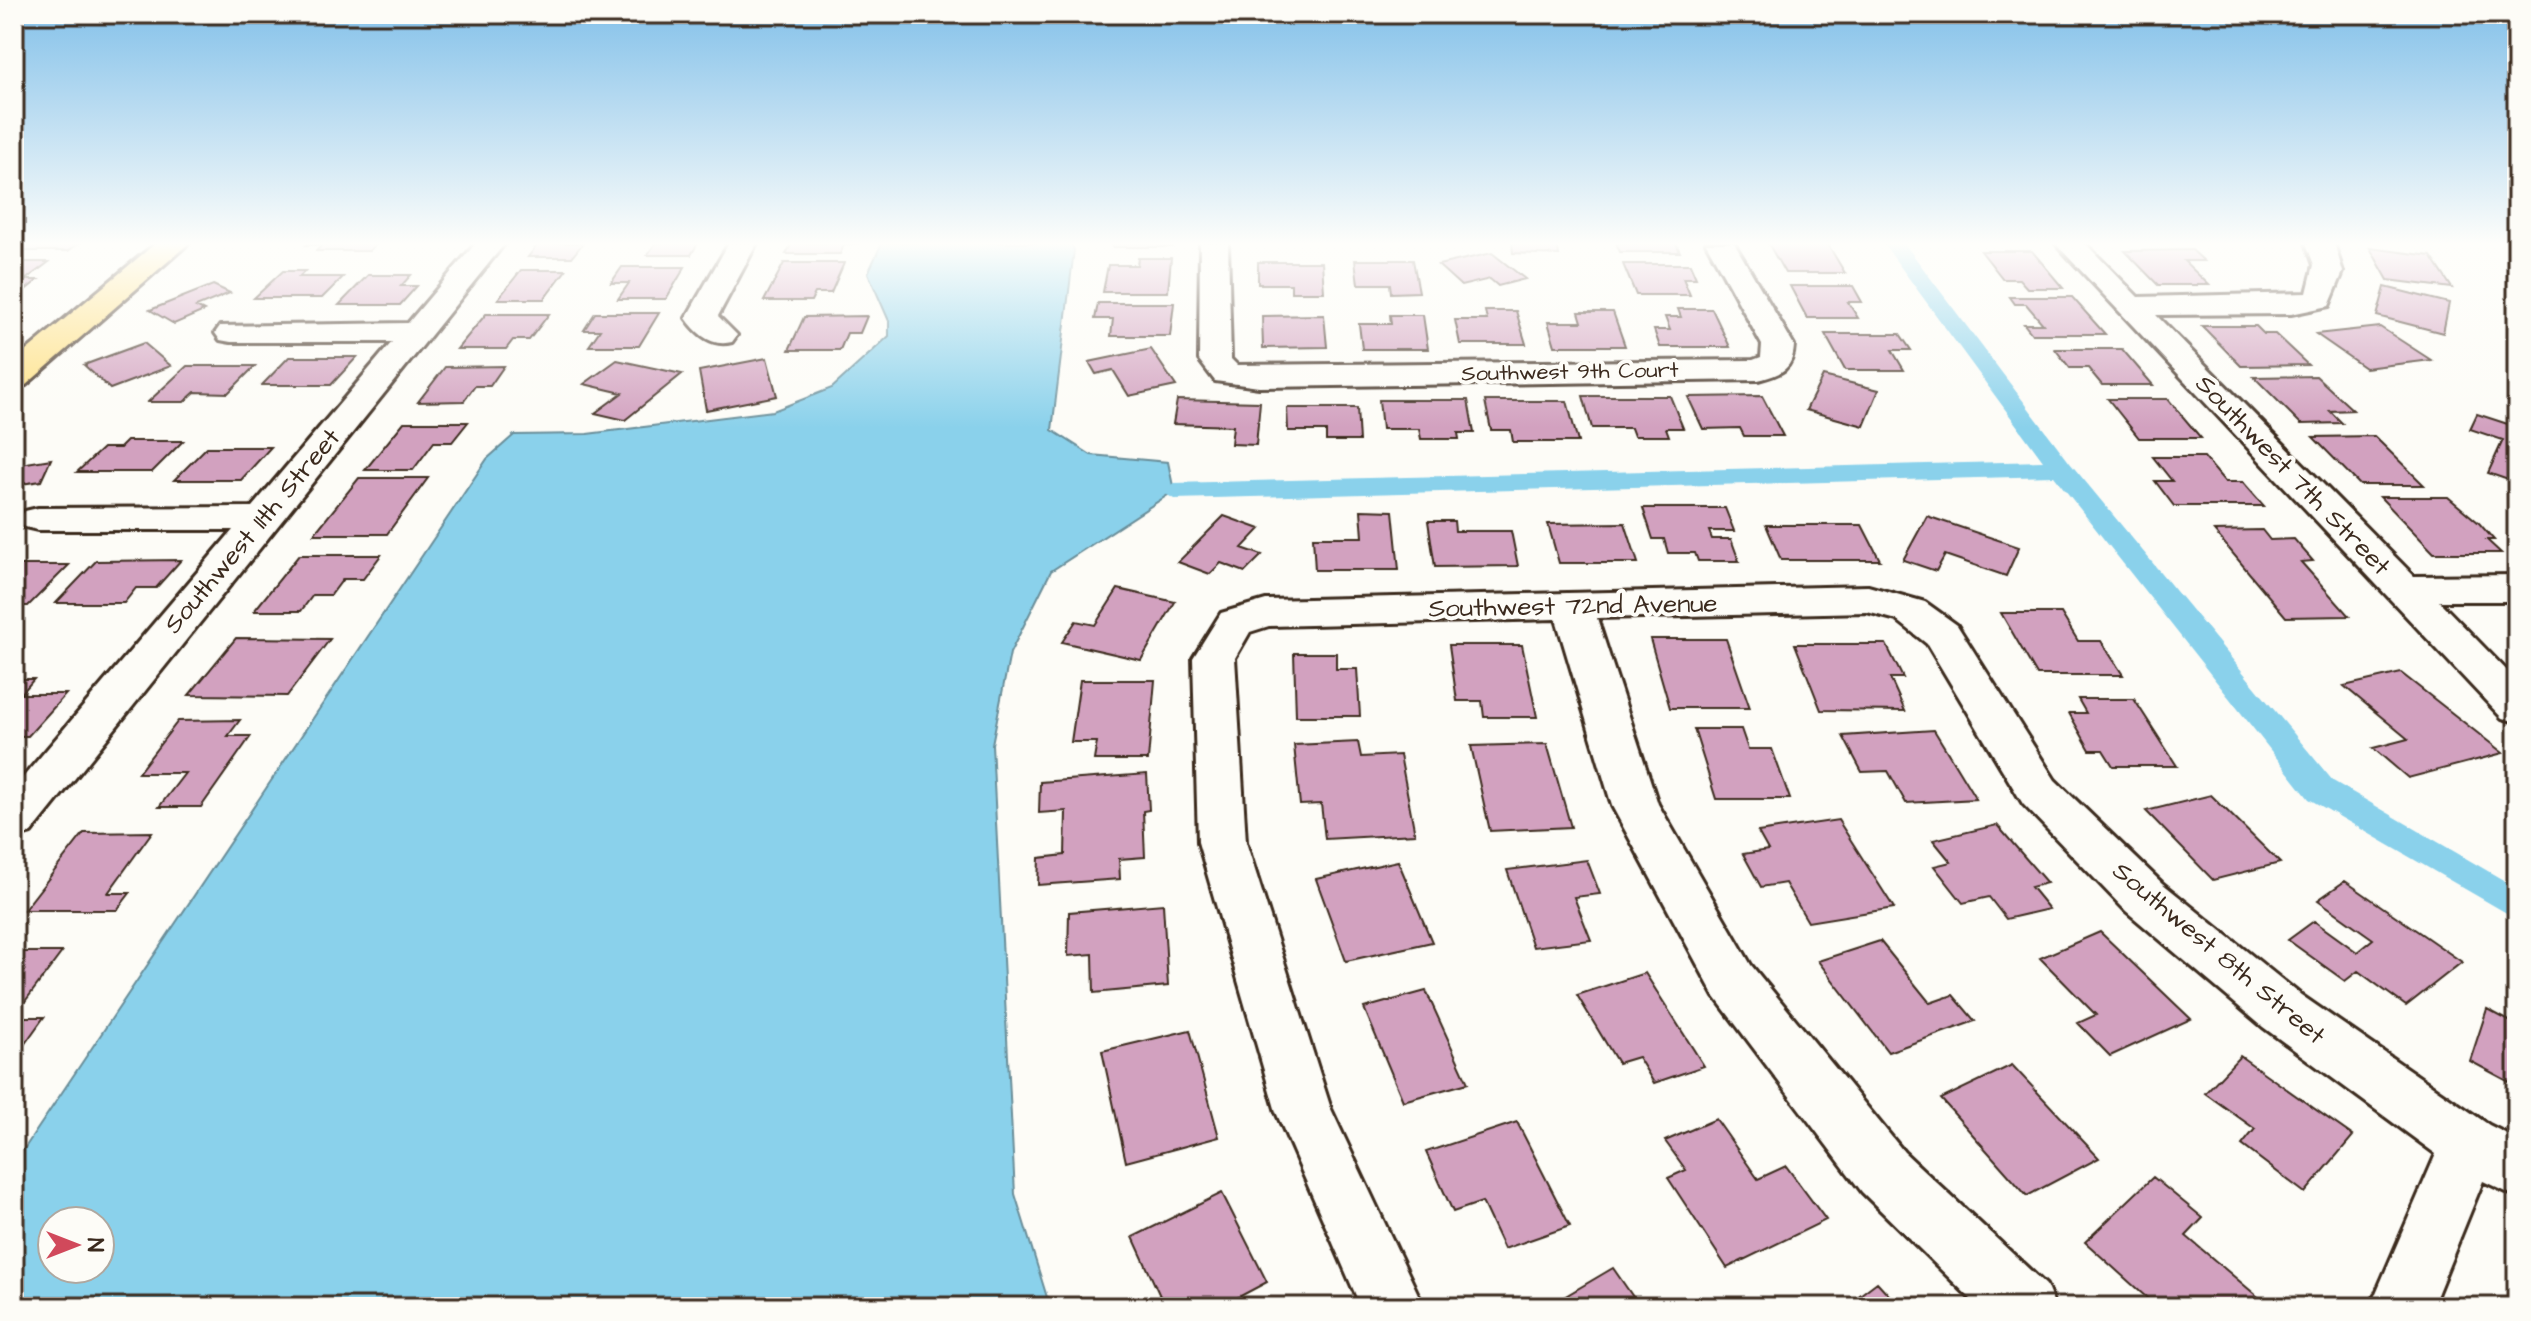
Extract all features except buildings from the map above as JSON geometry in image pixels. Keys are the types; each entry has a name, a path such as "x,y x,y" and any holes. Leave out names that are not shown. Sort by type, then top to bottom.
{"main road":[{"path":"14,343 61,305"},
{"path":"14,378 101,305"}],"street":[{"name":"Southwest 11th Street","path":"21,803 440,305"},
{"path":"709,305 702,318 721,335"},
{"name":"Southwest 9th Court","path":"1215,305 1215,360 1227,374 1259,377 1758,370 1777,362 1778,345 1755,305"},
{"path":"2128,306 2293,305"},
{"name":"Southwest 7th Street","path":"2128,306 2517,707"},
{"path":"231,333 418,332"},
{"path":"38,519 262,518"},
{"path":"2403,589 2517,588"},
{"name":"Southwest 72nd Avenue","path":"1393,1307 1304,1112 1222,842 1214,658 1235,623 1266,613 1868,599 1911,611"},
{"path":"1572,605 1635,806 1733,981 1883,1172 2024,1307"},
{"name":"Southwest 8th Street","path":"1911,611 1942,635 2039,792 2144,897 2282,1011 2493,1156"},
{"path":"2401,1307 2493,1156"}],"water":[{"path":"882,305 1067,305 1052,430 1091,455 1168,462 1174,491 1051,571 1010,653 992,744 1015,1194 1050,1307 14,1307 14,1164 487,459 514,435 587,434 773,411 832,388 889,336 889,321"}],"waterway":[{"path":"1939,305 2061,468"},
{"path":"1174,491 2061,468"},
{"path":"2061,468 2321,790 2517,905"}]}
